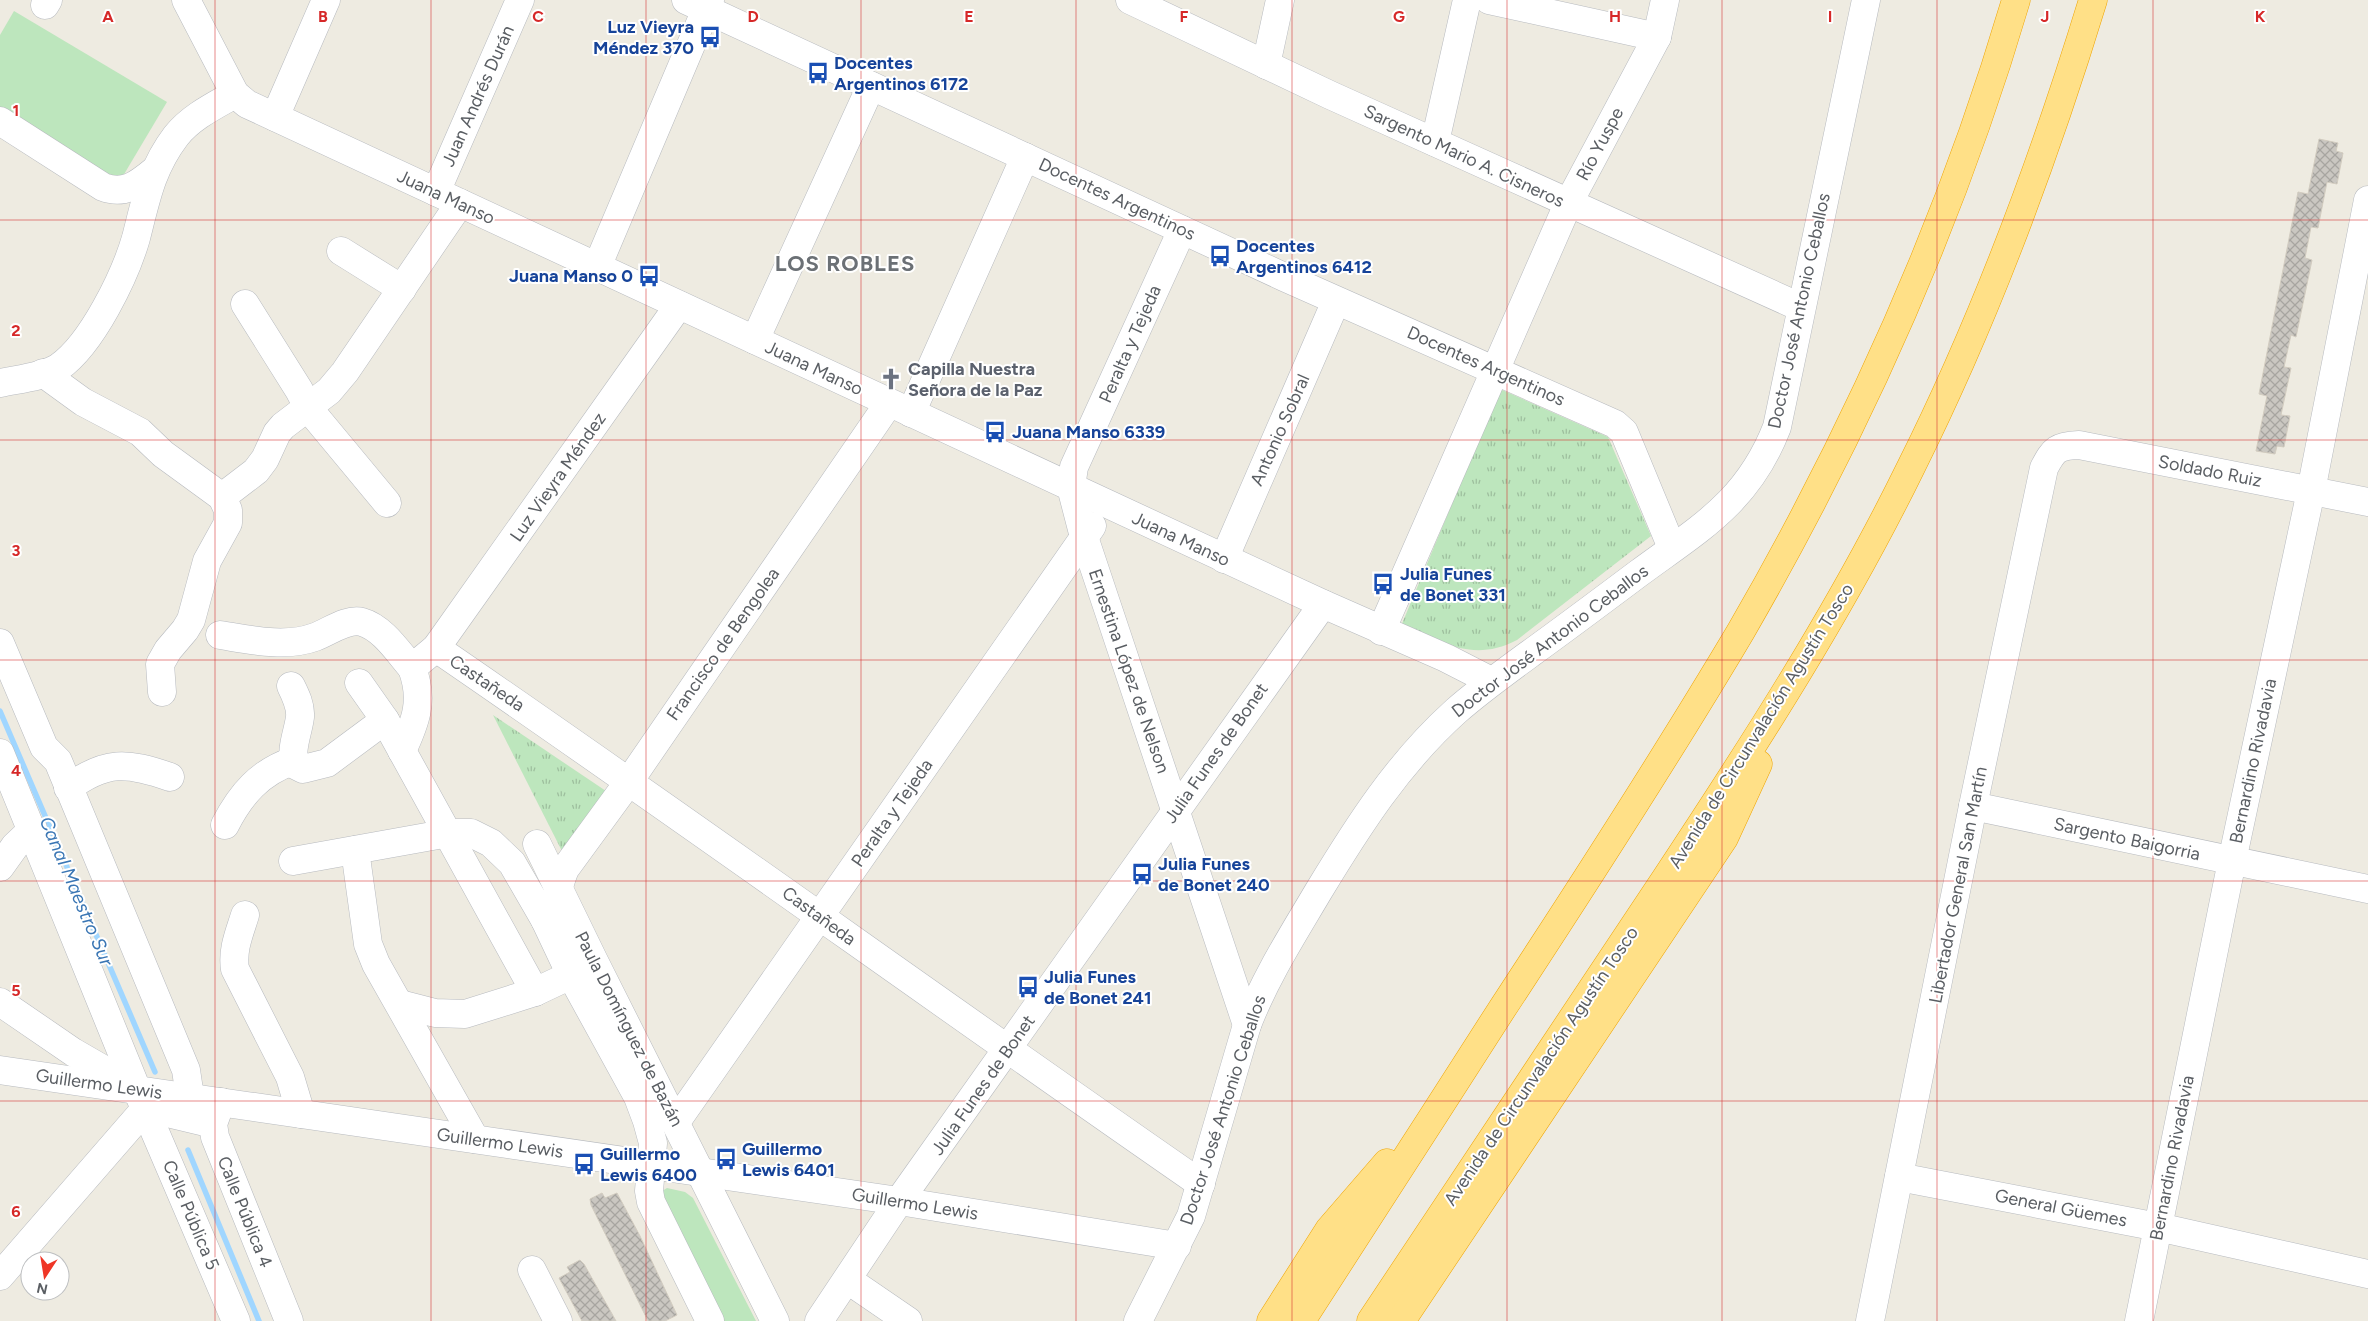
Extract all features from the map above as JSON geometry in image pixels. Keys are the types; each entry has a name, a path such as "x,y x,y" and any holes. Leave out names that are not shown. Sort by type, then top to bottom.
{"highway":[{"path":"1301,1321 1696,706 1742,629 1806,512 1868,388 1929,249 1974,129 2016,0"},
{"name":"Avenida de Circunvalación Agustín Tosco","path":"1371,1321 1702,826 1809,654 1870,548 1910,469 1974,332 2040,164 2093,0"},
{"path":"1401,1321 1724,838 1809,654"},
{"path":"1271,1321 1329,1230 1452,1086"}],"street":[{"name":"Juana Manso","path":"186,0 234,94 247,104 1224,559 1381,631 1446,658 1491,681"},
{"path":"275,117 326,0"},
{"name":"Juan Andrés Durán","path":"222,497 256,471 283,426 308,409 329,391 345,372 402,289 448,198 520,0"},
{"name":"Sargento Mario A. Cisneros","path":"1130,0 1266,65 1568,204 1800,307"},
{"path":"1266,65 1280,0"},
{"path":"1435,142 1467,0"},
{"path":"1489,0 1657,37"},
{"name":"Río Yuspe","path":"1496,370 1568,204 1657,37 1665,0"},
{"name":"Doctor José Antonio Ceballos","path":"1138,1321 1191,1216 1247,1025 1274,964 1378,797 1401,768 1434,732 1491,681 1697,531 1735,498 1760,464 1776,427 1866,0"},
{"path":"597,267 701,3"},
{"name":"Docentes Argentinos","path":"701,3 871,86 1336,301 1615,424 1624,432 1672,548"},
{"path":"755,340 871,86"},
{"path":"0,383 58,368 88,338 127,262 154,171 178,134 196,117 234,94"},
{"path":"0,121 102,187 124,207 137,232"},
{"name":"Francisco de Bengolea","path":"545,920 553,910 558,885 565,870 900,408 1026,157"},
{"path":"102,187 122,191 136,186 154,171"},
{"name":"Bernardino Rivadavia","path":"2139,1321 2232,861 2311,491 2368,200"},
{"name":"Peralta y Tejeda","path":"1071,488 1074,467 1182,230"},
{"path":"341,251 402,289"},
{"name":"Antonio Sobral","path":"1224,559 1336,301"},
{"path":"245,304 299,390 308,409 386,503"},
{"name":"Luz Vieyra Méndez","path":"412,668 436,648 680,305"},
{"path":"1381,631 1496,370"},
{"path":"43,373 83,402 140,432 163,454 222,497 228,510 228,523 206,561 191,620 168,650 160,664 162,692"},
{"name":"Soldado Ruiz","path":"2053,451 2064,446 2079,445 2368,502"},
{"name":"Libertador General San Martín","path":"1870,1321 1973,806 2044,468 2053,451"},
{"name":"Ernestina López de Nelson","path":"1071,488 1084,538 1247,1025"},
{"name":"Peralta y Tejeda","path":"676,1122 1107,504"},
{"name":"Julia Funes de Bonet","path":"819,1321 900,1201 1008,1051 1322,604"},
{"path":"220,635 261,642 293,642 313,638 354,620 364,622 382,634 412,668 418,685 419,700 414,724 402,751"},
{"path":"0,643 44,747 58,762 186,1070 190,1097"},
{"name":"Castañeda","path":"436,648 630,780 1008,1051 1201,1184"},
{"path":"359,683 385,720 535,992"},
{"path":"291,686 298,702 300,715 294,761 303,770 327,763 385,720"},
{"name":"Calle Pública 5","path":"0,753 33,829 142,1099 236,1321"},
{"path":"225,825 236,803 254,783 276,767 294,761"},
{"path":"68,788 85,776 121,765 144,768 170,777"},
{"name":"Sargento Baigorria","path":"1973,806 2368,889"},
{"path":"0,867 15,846 33,829"},
{"path":"293,861 448,833 471,833 491,843 512,863 545,920 582,967 647,1121 653,1143 649,1192 651,1202 710,1321"},
{"name":"Paula Domínguez de Bazán","path":"538,844 558,885 582,967 676,1122 775,1321"},
{"path":"355,850 368,944 376,964 475,1139"},
{"path":"245,915 235,944 235,969 290,1077 301,1114"},
{"path":"400,1004 435,1013 465,1014 535,992 582,967"},
{"path":"0,1002 142,1099 217,1113"},
{"name":"Guillermo Lewis","path":"0,1070 142,1099 190,1097 217,1113 301,1114 900,1201 1177,1246"},
{"path":"0,1276 142,1099"},
{"name":"Calle Pública 4","path":"217,1113 214,1137 288,1321"},
{"name":"General Güemes","path":"1899,1177 2158,1227 2368,1274"},
{"path":"532,1270 558,1321"},
{"path":"848,1280 908,1321"}],"green space":[{"path":"14,11 167,102 120,181 0,110 0,35"},
{"path":"1500,389 1608,437 1651,536 1517,640 1501,647 1472,650 1445,644 1401,626"},
{"path":"493,715 606,791 564,855"},
{"path":"667,1188 685,1192 693,1198 756,1321 716,1321 659,1193"}],"building":[{"path":"2319,139 2338,143 2336,151 2343,153 2337,184 2327,182 2318,228 2311,227 2305,258 2312,260 2296,337 2291,335 2284,367 2291,368 2281,415 2290,416 2284,447 2277,446 2275,454 2256,451 2267,396 2259,394 2298,192 2308,194"},
{"path":"602,1193 605,1198 617,1193 640,1236 677,1315 665,1321 648,1321 591,1205 590,1199"},
{"path":"580,1260 616,1321 582,1321 559,1278 570,1272 567,1267"}],"waterway":[{"name":"Canal Maestro Sur","path":"0,711 155,1072"},
{"name":"Canal Maestro Sur","path":"188,1150 259,1321"}],"place":[{"name":"Luz Vieyra Méndez 370","path":"710,37"},
{"name":"Docentes Argentinos 6172","path":"818,73"},
{"name":"Docentes Argentinos 6412","path":"1220,256"},
{"name":"Juana Manso 0","path":"649,276"},
{"name":"Capilla Nuestra Señora de la Paz","path":"891,379"},
{"name":"Juana Manso 6339","path":"995,432"},
{"name":"Julia Funes de Bonet 331","path":"1383,584"},
{"name":"Julia Funes de Bonet 240","path":"1142,874"},
{"name":"Julia Funes de Bonet 241","path":"1028,987"},
{"name":"Guillermo Lewis 6401","path":"726,1159"},
{"name":"Guillermo Lewis 6400","path":"584,1164"}],"district":[{"name":"LOS ROBLES","path":"845,263"}]}
